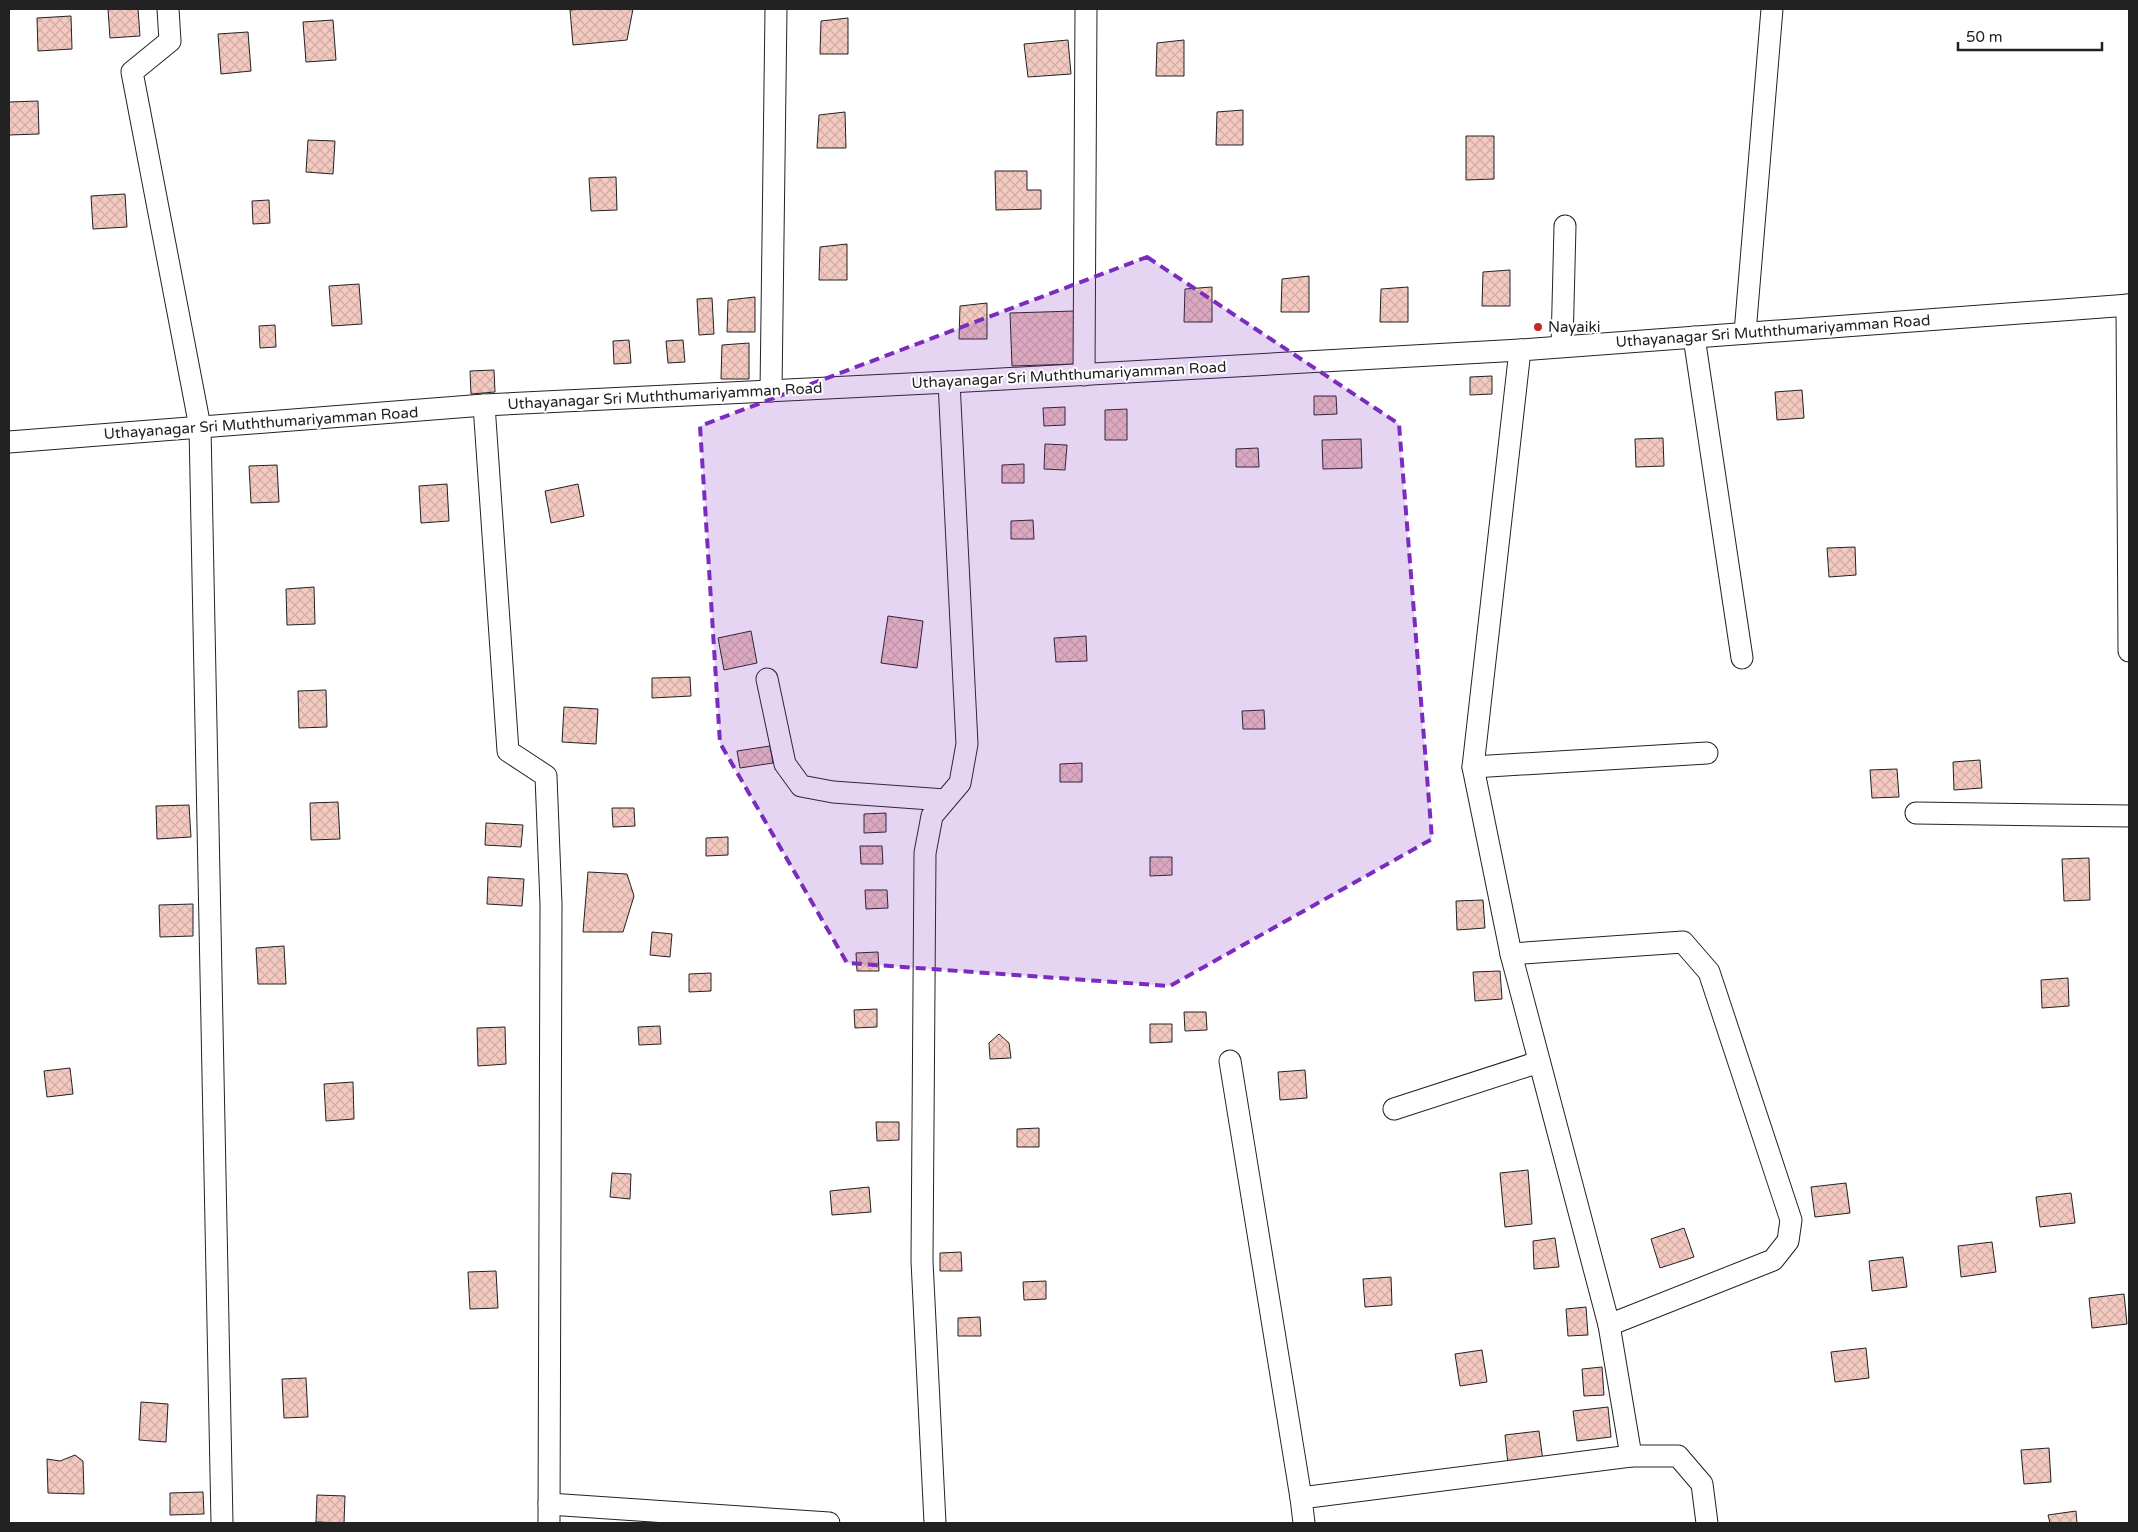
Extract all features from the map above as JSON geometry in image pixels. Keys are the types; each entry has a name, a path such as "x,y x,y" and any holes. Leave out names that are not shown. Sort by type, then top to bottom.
{"street":[{"path":"168,9 170,41 132,72 200,427 222,1523"},
{"path":"771,391 776,9"},
{"path":"1084,375 1086,9"},
{"path":"1745,333 1772,9"},
{"path":"1562,346 1565,226"},
{"path":"2128,305 2129,651"},
{"name":"Uthayanagar Sri Muththumariyamman Road","path":"9,442 484,405 1084,375 1520,350 2128,305"},
{"path":"1694,337 1742,658"},
{"path":"1520,350 1473,767 1510,954 1609,1326 1631,1456"},
{"path":"935,1523 922,1261 925,853 932,816 960,783 967,744 949,382"},
{"path":"484,405 508,751 546,776 551,904 549,1514 829,1523"},
{"path":"767,679 785,764 801,786 833,792 945,800"},
{"path":"1473,767 1707,753"},
{"path":"1916,813 2129,816"},
{"path":"1510,954 1682,942 1709,972 1791,1220 1788,1240 1773,1260 1609,1326"},
{"path":"1230,1062 1304,1523"},
{"path":"1394,1109 1539,1062"},
{"path":"1301,1498 1631,1456 1678,1456 1702,1484 1707,1523"}],"highlighted area":[{"path":"1147,257 1399,424 1432,839 1170,986 847,963 720,743 700,426"}],"building":[{"path":"108,9 138,9 140,36 110,38"},
{"path":"633,9 627,40 573,45 570,10"},
{"path":"71,16 72,49 38,51 37,18"},
{"path":"848,18 848,54 820,54 821,21"},
{"path":"333,20 336,60 306,62 303,22"},
{"path":"248,32 251,71 221,74 218,34"},
{"path":"1068,40 1071,74 1028,77 1024,44"},
{"path":"1184,40 1184,76 1156,76 1157,43"},
{"path":"38,101 39,134 9,135 9,102"},
{"path":"1243,110 1243,145 1216,145 1217,112"},
{"path":"845,112 846,148 817,148 819,115"},
{"path":"1466,136 1494,136 1494,179 1466,180"},
{"path":"308,140 335,141 333,174 306,172"},
{"path":"995,171 1027,171 1027,190 1041,190 1041,209 996,210"},
{"path":"616,177 617,210 591,211 589,178"},
{"path":"125,194 127,227 93,229 91,196"},
{"path":"269,200 270,223 253,224 252,201"},
{"path":"847,244 847,280 819,280 820,247"},
{"path":"1510,270 1510,306 1482,306 1483,272"},
{"path":"1309,276 1309,312 1281,312 1282,279"},
{"path":"359,284 362,324 332,326 329,286"},
{"path":"1212,287 1212,322 1184,322 1185,289"},
{"path":"1408,287 1408,322 1380,322 1381,289"},
{"path":"755,297 755,332 727,332 728,300"},
{"path":"712,298 714,334 699,335 697,299"},
{"path":"987,303 987,339 959,339 960,306"},
{"path":"1075,311 1076,364 1012,366 1010,313"},
{"path":"275,325 276,347 260,348 259,326"},
{"path":"629,340 631,363 614,364 613,341"},
{"path":"683,340 685,362 668,363 666,341"},
{"path":"749,343 749,379 721,379 722,345"},
{"path":"494,370 495,392 471,394 470,371"},
{"path":"1492,376 1492,394 1470,395 1470,377"},
{"path":"1802,390 1804,418 1777,420 1775,392"},
{"path":"1314,396 1336,396 1337,414 1314,415"},
{"path":"1065,407 1065,425 1044,426 1043,408"},
{"path":"1127,409 1127,440 1105,440 1105,410"},
{"path":"1663,438 1664,466 1636,467 1635,439"},
{"path":"1361,439 1362,468 1323,469 1322,440"},
{"path":"1045,444 1067,445 1065,470 1044,469"},
{"path":"1258,448 1259,467 1236,467 1236,449"},
{"path":"1024,464 1024,483 1002,483 1002,465"},
{"path":"277,465 279,502 251,503 249,466"},
{"path":"447,484 449,521 421,523 419,486"},
{"path":"578,484 584,516 551,523 545,491"},
{"path":"1033,520 1034,539 1011,539 1011,521"},
{"path":"1855,547 1856,575 1829,577 1827,548"},
{"path":"314,587 315,624 287,625 286,589"},
{"path":"888,616 923,621 917,668 881,663"},
{"path":"751,631 757,663 724,670 718,638"},
{"path":"1086,636 1087,661 1056,662 1054,638"},
{"path":"690,677 691,696 652,698 652,678"},
{"path":"326,690 327,727 299,728 298,691"},
{"path":"564,707 598,709 596,744 562,742"},
{"path":"1264,710 1265,729 1243,729 1242,711"},
{"path":"770,746 773,763 740,768 737,751"},
{"path":"1980,760 1982,788 1954,790 1953,762"},
{"path":"1082,763 1082,782 1060,782 1060,764"},
{"path":"1897,769 1899,797 1872,798 1870,770"},
{"path":"338,802 340,839 311,840 310,803"},
{"path":"189,805 191,837 157,839 156,806"},
{"path":"612,808 634,808 635,826 613,827"},
{"path":"886,813 886,832 864,833 864,814"},
{"path":"486,823 523,825 521,847 485,845"},
{"path":"728,837 728,855 706,856 706,838"},
{"path":"860,846 882,846 883,864 861,864"},
{"path":"1150,857 1172,857 1172,875 1150,876"},
{"path":"2089,858 2090,900 2064,901 2062,859"},
{"path":"588,872 627,874 634,896 623,932 583,932"},
{"path":"488,877 524,879 522,906 487,904"},
{"path":"865,890 887,890 888,908 866,909"},
{"path":"1483,900 1485,928 1457,930 1456,901"},
{"path":"193,904 193,936 160,937 159,905"},
{"path":"652,932 672,934 670,957 650,955"},
{"path":"284,946 286,984 258,984 256,948"},
{"path":"878,952 879,971 857,971 856,953"},
{"path":"1500,971 1502,999 1475,1001 1473,972"},
{"path":"711,973 711,991 689,992 689,974"},
{"path":"2068,978 2069,1006 2042,1008 2041,980"},
{"path":"877,1009 877,1027 855,1028 854,1010"},
{"path":"1184,1012 1206,1012 1207,1030 1185,1031"},
{"path":"1150,1024 1172,1024 1172,1042 1150,1043"},
{"path":"660,1026 661,1044 639,1045 638,1027"},
{"path":"505,1027 506,1064 478,1066 477,1028"},
{"path":"999,1034 1009,1043 1011,1058 990,1059 989,1043"},
{"path":"70,1068 73,1094 47,1097 44,1071"},
{"path":"1305,1070 1307,1098 1280,1100 1278,1072"},
{"path":"353,1082 354,1119 326,1121 324,1084"},
{"path":"876,1122 899,1122 899,1140 877,1141"},
{"path":"1039,1128 1039,1147 1017,1147 1017,1129"},
{"path":"1528,1170 1532,1224 1505,1227 1500,1173"},
{"path":"612,1173 631,1174 630,1199 610,1197"},
{"path":"1846,1183 1850,1213 1815,1217 1811,1187"},
{"path":"869,1187 871,1212 832,1215 830,1191"},
{"path":"2071,1193 2075,1223 2040,1227 2036,1197"},
{"path":"1684,1228 1694,1257 1660,1268 1651,1239"},
{"path":"1555,1238 1559,1267 1534,1269 1533,1241"},
{"path":"1992,1242 1996,1272 1961,1277 1958,1246"},
{"path":"961,1252 962,1271 940,1271 940,1253"},
{"path":"1903,1257 1907,1287 1872,1291 1869,1261"},
{"path":"496,1271 498,1308 470,1309 468,1272"},
{"path":"1391,1277 1392,1305 1365,1307 1363,1279"},
{"path":"1046,1281 1046,1299 1024,1300 1023,1282"},
{"path":"2124,1294 2127,1324 2092,1328 2089,1298"},
{"path":"1586,1307 1588,1335 1568,1336 1566,1309"},
{"path":"980,1317 981,1336 958,1336 958,1318"},
{"path":"1866,1348 1869,1378 1835,1382 1831,1352"},
{"path":"1482,1350 1487,1382 1460,1386 1455,1354"},
{"path":"1602,1367 1604,1395 1584,1396 1582,1369"},
{"path":"306,1378 308,1417 284,1418 282,1379"},
{"path":"141,1402 168,1404 166,1442 139,1440"},
{"path":"1608,1407 1611,1437 1577,1441 1573,1411"},
{"path":"1539,1431 1543,1461 1508,1465 1505,1435"},
{"path":"2049,1448 2051,1482 2024,1484 2021,1450"},
{"path":"75,1455 83,1461 84,1494 48,1493 47,1459 60,1461"},
{"path":"203,1492 204,1514 170,1515 170,1493"},
{"path":"317,1495 345,1496 344,1523 316,1522"},
{"path":"2076,1511 2077,1523 2050,1523 2048,1515"}],"place":[{"name":"Nayaiki","path":"1538,327"}]}
